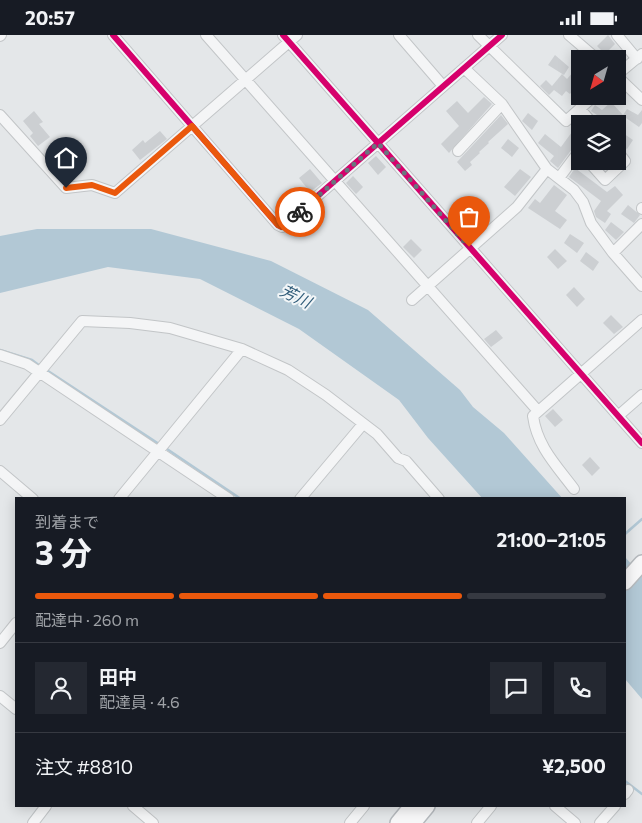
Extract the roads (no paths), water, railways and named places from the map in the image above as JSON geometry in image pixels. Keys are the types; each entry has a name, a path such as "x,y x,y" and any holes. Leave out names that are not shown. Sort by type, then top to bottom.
{"highway":[{"path":"626,580 641,564"},
{"path":"398,823 411,807"},
{"path":"413,823 426,807"}],"street":[{"path":"113,35 278,225 282,227 502,35"},
{"path":"206,35 538,411"},
{"path":"399,35 443,86"},
{"path":"478,35 566,121 584,105"},
{"path":"569,35 586,50"},
{"path":"617,35 639,56 626,68"},
{"path":"0,115 66,188 92,185 115,193 245,80 290,37 378,143 642,443"},
{"path":"464,69 502,104 548,169 574,190 583,202 591,223 613,253 642,286"},
{"path":"626,83 642,100"},
{"path":"458,151 502,104"},
{"path":"580,109 585,115"},
{"path":"559,178 571,163"},
{"path":"412,300 517,207 548,169"},
{"path":"596,170 605,180 616,170"},
{"path":"613,253 642,224"},
{"path":"574,489 542,446 534,427 533,416 642,320"},
{"path":"0,420 82,321 130,323 170,328 242,349 288,370 326,395 377,434 398,458 406,461 437,497"},
{"path":"121,497 242,349"},
{"path":"0,355 42,369 161,448 227,497"},
{"path":"618,417 642,395"},
{"path":"302,497 363,423"},
{"path":"0,471 31,497"},
{"path":"0,643 15,624"},
{"path":"0,696 15,708"},
{"path":"33,823 45,807"},
{"path":"134,807 153,823"},
{"path":"350,823 363,807"},
{"path":"477,823 490,807"},
{"path":"556,807 575,823"},
{"path":"600,823 614,807"}],"water":[{"name":"芳川","path":"37,229 151,229 271,261 368,310 460,390 473,407 504,433 561,497 481,497 428,438 399,400 299,329 200,279 108,267 0,293 0,236"},
{"path":"626,558 642,576 642,699 626,680"}],"waterway":[{"path":"0,350 32,360 40,366"},
{"path":"45,369 159,444"},
{"path":"164,447 238,497"},
{"path":"626,533 642,519"},
{"path":"626,782 642,794"}]}
